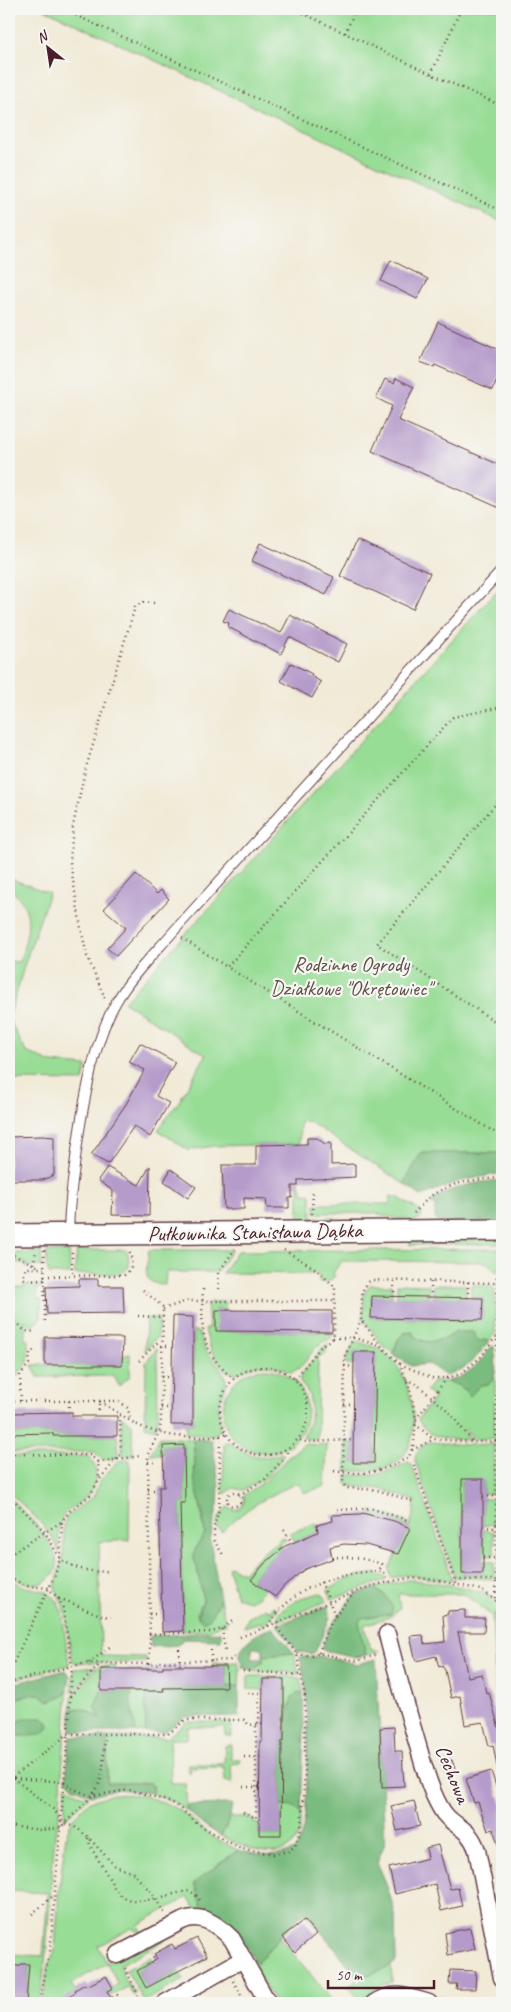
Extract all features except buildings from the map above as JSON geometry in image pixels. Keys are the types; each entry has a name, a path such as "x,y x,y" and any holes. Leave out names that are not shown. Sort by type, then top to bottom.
{"street":[{"name":"Pułkownika Stanisława Dąbka","path":"9,1235 71,1242 502,1230"},
{"name":"Cechowa","path":"388,1634 404,1698 432,1791 446,1817 468,1832 473,1838 498,1938 502,1978"},
{"path":"124,1960 172,1926 190,1917 205,1919 232,1939 268,2003"},
{"path":"165,2003 243,1959"},
{"path":"374,2003 391,1995 406,1996 429,2003"}],"lane":[{"path":"71,1242 70,1205 84,1108 102,1034 115,1004 125,988 173,932 502,570"}],"path":[{"path":"62,9 502,211"},
{"path":"294,9 502,106"},
{"path":"345,33 356,9"},
{"path":"431,74 461,9"},
{"path":"115,1004 104,997 87,956 70,862 73,826 85,771 135,607 141,602 155,604"},
{"path":"227,967 454,717 502,707"},
{"path":"502,800 499,800 377,944 502,1026"},
{"path":"173,932 499,1135 502,1135"},
{"path":"422,1205 433,1194 448,1187 471,1181 502,1178"},
{"path":"71,1242 72,1276"},
{"path":"44,1276 124,1275 129,1272 132,1266 128,1248"},
{"path":"218,1289 218,1273 236,1248"},
{"path":"280,1248 316,1270 335,1287 333,1338"},
{"path":"33,1268 39,1249"},
{"path":"44,1249 42,1268 44,1276 45,1323"},
{"path":"9,1253 42,1268"},
{"path":"42,1268 26,1268 23,1278 27,1282 44,1280"},
{"path":"496,1598 497,1273 502,1269"},
{"path":"412,1501 377,1490 348,1488 345,1487 343,1482 345,1356 361,1320 362,1292 368,1282 373,1280 497,1283"},
{"path":"394,1281 394,1297"},
{"path":"431,1282 431,1297"},
{"path":"468,1282 468,1298"},
{"path":"203,1289 202,1322 207,1346 213,1359 233,1379"},
{"path":"143,1290 163,1307 159,1433 148,1454 148,1669"},
{"path":"163,1309 187,1301 335,1301"},
{"path":"257,1301 258,1305"},
{"path":"315,1301 316,1305"},
{"path":"497,1316 502,1308"},
{"path":"9,1314 25,1331 36,1332"},
{"path":"138,1316 162,1317"},
{"path":"361,1320 381,1346 400,1364 432,1378 447,1378 461,1374 481,1357 497,1335"},
{"path":"497,1335 502,1335"},
{"path":"295,1379 322,1345 333,1338 353,1338 381,1346"},
{"path":"139,1361 161,1339"},
{"path":"161,1346 172,1346"},
{"path":"21,1401 20,1375 29,1364 30,1352 36,1350"},
{"path":"334,1470 373,1473 392,1467 409,1457 414,1443 416,1419 410,1389 400,1364"},
{"path":"344,1366 354,1367"},
{"path":"264,1367 281,1370 295,1379 305,1393 309,1409 307,1425 300,1440 287,1450 272,1455 253,1454 236,1446 224,1430 220,1412 224,1393 233,1379 248,1370 264,1367"},
{"path":"497,1374 502,1374"},
{"path":"161,1377 171,1377"},
{"path":"416,1419 447,1378"},
{"path":"406,1379 413,1381 448,1411 473,1442"},
{"path":"100,1400 139,1426 159,1433 212,1438 227,1434"},
{"path":"100,1400 100,1410"},
{"path":"9,1401 119,1401 125,1404 130,1412 130,1420"},
{"path":"36,1401 36,1408"},
{"path":"69,1401 69,1411"},
{"path":"344,1404 354,1404"},
{"path":"161,1408 171,1408"},
{"path":"497,1409 502,1409"},
{"path":"9,1555 62,1521 90,1495 99,1480 118,1459 120,1454 120,1414"},
{"path":"415,1424 433,1439"},
{"path":"220,1436 220,1500 214,1527 214,1541 224,1556"},
{"path":"411,1451 433,1439 473,1442 502,1440"},
{"path":"300,1440 306,1442 353,1440"},
{"path":"239,1495 271,1474 287,1455 287,1450"},
{"path":"9,1454 90,1455 98,1462 99,1480"},
{"path":"98,1462 140,1456"},
{"path":"409,1457 414,1465 457,1586"},
{"path":"497,1460 502,1460"},
{"path":"148,1462 158,1462"},
{"path":"497,1469 502,1475"},
{"path":"148,1490 158,1490"},
{"path":"227,1500 230,1493 236,1492 239,1495"},
{"path":"9,1495 45,1532 60,1559 76,1569 95,1572 110,1571"},
{"path":"227,1500 232,1506 237,1506 240,1502 239,1495"},
{"path":"483,1497 497,1496"},
{"path":"220,1500 227,1500"},
{"path":"337,1510 370,1508 410,1521"},
{"path":"148,1519 154,1519"},
{"path":"9,1672 55,1575 60,1559 62,1521"},
{"path":"496,1523 502,1523"},
{"path":"483,1527 493,1528 496,1523"},
{"path":"284,1530 292,1543"},
{"path":"149,1552 155,1551"},
{"path":"332,1558 342,1557 368,1560 382,1564 379,1571"},
{"path":"483,1558 496,1558"},
{"path":"268,1628 273,1618 289,1603 304,1591 321,1582 353,1574 379,1571 386,1574 389,1582"},
{"path":"9,1578 28,1586 48,1588 59,1599 63,1608 72,1666 50,1952 43,1979 40,2003"},
{"path":"240,1637 268,1628 371,1586 418,1578 481,1590 496,1598 502,1605"},
{"path":"455,1580 502,1580"},
{"path":"321,1582 335,1615"},
{"path":"149,1583 155,1583"},
{"path":"319,1653 327,1627 355,1592"},
{"path":"59,1599 111,1618"},
{"path":"149,1614 156,1614"},
{"path":"149,1634 211,1632 222,1629 235,1619"},
{"path":"13,1778 64,1782 72,1788 92,1796 129,1790 159,1797 175,1804 198,1824 239,1848 273,1854 289,1851 296,1846 302,1829 305,1721 302,1675 297,1654 274,1625"},
{"path":"222,1629 225,1650"},
{"path":"88,1664 112,1646"},
{"path":"179,1649 180,1666"},
{"path":"211,1649 211,1666"},
{"path":"297,1654 312,1656 319,1653 358,1661 367,1658"},
{"path":"9,1683 72,1666 88,1664 148,1664 230,1660 235,1656"},
{"path":"70,1696 102,1663"},
{"path":"118,1663 118,1668"},
{"path":"242,1671 302,1675"},
{"path":"243,1812 258,1818 256,1725 259,1721 261,1693 245,1693"},
{"path":"9,1780 68,1734 168,1734 185,1720 244,1720 249,1725 262,1724"},
{"path":"9,1826 41,1830 60,1828 92,1796 100,1784 106,1734"},
{"path":"244,1757 258,1757"},
{"path":"9,1775 54,1810 64,1823 77,1828 88,1837 115,1866 134,1873 155,1897 172,1926"},
{"path":"243,1787 258,1787"},
{"path":"88,1837 90,1847 114,1889 120,1895 138,1900 148,1900 189,1891 195,1894 214,1925"},
{"path":"32,1914 54,1895"},
{"path":"144,1956 151,1953 154,1959 156,1958"},
{"path":"124,1960 124,1968 142,2003"},
{"path":"108,2000 116,1995 122,2003"}],"green space":[{"path":"44,9 502,9 502,222"},
{"name":"Rodzinne Ogrody Działkowe \"Okrętowiec\"","path":"502,585 502,1153 421,1153 404,1184 308,1121 300,1122 299,1144 214,1146 188,1150 158,1130 180,1100 206,1055 124,1002"},
{"path":"9,878 49,893 25,963 9,1019 9,961 19,962 28,922 24,905 18,896 9,889"},
{"path":"9,1019 26,1052 52,1063 87,1066 83,1081 9,1080"},
{"path":"421,1153 502,1153 502,1173 460,1181 421,1196 404,1184"},
{"path":"299,1180 303,1193 311,1194 312,1218 336,1218 321,1223 299,1223"},
{"path":"502,1180 502,1222 438,1222 435,1218 435,1206 430,1203 438,1197 464,1186"},
{"path":"390,1196 399,1198 420,1211 422,1214 421,1219 410,1223 408,1219 399,1219 374,1213 315,1213 315,1204 390,1204"},
{"path":"502,1238 502,1244 410,1245 410,1239"},
{"path":"502,1249 502,1267 496,1272 487,1262 342,1261 333,1273 335,1276 324,1282 319,1282 319,1274 222,1273 237,1251"},
{"path":"77,1250 126,1250 129,1267 121,1274 74,1274"},
{"path":"149,1250 232,1250 217,1272 166,1272 165,1285 152,1282 147,1275"},
{"path":"41,1251 42,1266 26,1267 26,1263 9,1263 9,1254"},
{"path":"69,1251 70,1274 49,1274 46,1265 47,1252"},
{"path":"397,1284 429,1285 429,1297 397,1297"},
{"path":"25,1285 41,1285 41,1288 37,1289 37,1299 41,1299 41,1318 32,1327 25,1320 25,1340 28,1338 28,1362 17,1376 9,1376 9,1287 25,1287"},
{"path":"370,1285 392,1285 392,1297 372,1296 371,1318 482,1320 483,1298 471,1298 471,1285 491,1286 495,1290 495,1333 489,1341 477,1342 473,1332 456,1332 446,1339 428,1342 418,1339 412,1332 404,1333 399,1338 393,1353 383,1346 363,1319 364,1294"},
{"path":"433,1285 466,1285 466,1298 433,1297"},
{"path":"210,1302 225,1302 225,1310 216,1310 217,1331 332,1332 331,1338 320,1344 300,1367 291,1372 265,1365 248,1368 238,1373 231,1373 224,1370 219,1364 208,1343 205,1329 209,1328 207,1305"},
{"path":"146,1318 159,1319 158,1336 145,1351"},
{"path":"194,1330 199,1333 206,1351 224,1374 226,1380 226,1386 218,1409 221,1424 219,1431 212,1436 186,1434 186,1425 193,1424"},
{"path":"412,1332 418,1339 428,1342 447,1338 456,1332 473,1332 477,1342 489,1341 471,1363 446,1376 429,1364 411,1366 393,1353 399,1338 404,1333"},
{"path":"355,1341 375,1347 392,1359 405,1381 410,1396 413,1411 411,1440 406,1452 398,1461 386,1468 346,1471 346,1442 353,1443 353,1463 374,1463 376,1352 354,1352 354,1365 347,1365 346,1359"},
{"path":"328,1344 325,1355 318,1356 317,1439 307,1439 303,1437 310,1421 311,1408 309,1394 300,1381 300,1377 323,1347"},
{"path":"492,1346 494,1347 496,1367 494,1377 489,1384 481,1385 470,1396 463,1388 448,1381 467,1373"},
{"path":"157,1348 158,1418 155,1429 145,1426 146,1362"},
{"path":"130,1354 130,1376 119,1386 114,1376 38,1377 32,1365 122,1365 122,1356"},
{"path":"265,1369 281,1372 295,1381 304,1395 307,1411 304,1427 295,1441 281,1450 265,1453 249,1450 235,1441 226,1427 223,1411 226,1395 235,1381 249,1372"},
{"path":"495,1376 494,1439 474,1439 466,1429 464,1431 471,1440 440,1437 428,1431 418,1419 434,1398 426,1391 434,1381 456,1383 469,1394 481,1385 492,1381"},
{"path":"121,1416 132,1424 133,1456 123,1457"},
{"path":"53,1433 53,1436 117,1436 119,1454 117,1458 102,1460 95,1452 9,1452 9,1434"},
{"path":"160,1437 193,1439 194,1469 205,1534 197,1567 203,1600 197,1614 199,1619 217,1607 220,1599 226,1624 221,1624 209,1631 183,1631 180,1503 185,1503 184,1445 163,1446 163,1454 150,1454"},
{"path":"193,1439 212,1440 219,1486 218,1504 210,1540 220,1599 210,1618 203,1622 198,1615 203,1600 194,1553 205,1534 203,1516 194,1479"},
{"path":"226,1442 230,1442 254,1455 268,1456 282,1453 282,1458 267,1477 243,1490 233,1488 225,1494 223,1491 224,1445"},
{"path":"430,1442 466,1445 494,1444 494,1493 483,1494 483,1480 462,1480 462,1574 483,1574 483,1561 494,1562 494,1577 492,1579 455,1577 415,1461 419,1449"},
{"path":"304,1444 327,1445 325,1486 303,1493 299,1483 293,1485 255,1505 222,1532 217,1523 227,1507 234,1510 239,1508 244,1503 244,1495 267,1480 286,1459"},
{"path":"9,1456 88,1456 93,1462 96,1474 93,1487 85,1498 65,1513 60,1522 59,1553 45,1528 9,1492"},
{"path":"130,1460 129,1540 99,1542 101,1656 146,1657 146,1662 75,1663 72,1659 65,1610 55,1587 63,1555 64,1524 66,1518 71,1513 94,1496 99,1482 118,1461"},
{"path":"408,1462 412,1465 453,1581 406,1575 391,1578 389,1568 410,1528 394,1521 370,1515 370,1511 386,1514 410,1524 414,1513 415,1501 382,1489 349,1486 346,1484 347,1475 376,1475"},
{"path":"9,1497 45,1536 57,1559 56,1570 49,1579 39,1584 29,1584 9,1576"},
{"path":"483,1498 494,1500 494,1524 483,1526"},
{"path":"316,1523 318,1532 295,1542 290,1533"},
{"path":"483,1530 494,1532 494,1555 483,1557"},
{"path":"282,1537 286,1540 279,1544 282,1549 264,1564 251,1580 264,1589 257,1597 249,1601 237,1597 228,1568 230,1566 243,1573 252,1562"},
{"path":"375,1574 385,1577 386,1580 331,1599 328,1590 340,1583 355,1576"},
{"path":"9,1580 25,1587 46,1591 57,1600 62,1613 69,1665 9,1681"},
{"path":"408,1580 446,1584 483,1593 502,1608 492,1616 464,1594 399,1594 400,1608 390,1617 364,1625 370,1649 380,1651 366,1655 359,1622 386,1596 374,1588"},
{"path":"374,1588 386,1596 393,1608 391,1614 361,1618 359,1622 366,1655 356,1657 323,1650 328,1630 349,1601 355,1595"},
{"path":"321,1593 327,1601 278,1621 278,1615 292,1603"},
{"path":"329,1605 330,1618 315,1652 311,1654 297,1651 277,1625"},
{"path":"274,1606 278,1609 262,1627 261,1622 244,1627 248,1618 266,1608 270,1611"},
{"path":"502,1608 502,1724 498,1725 492,1616"},
{"path":"273,1628 294,1653 263,1656 263,1648 252,1648 252,1659 263,1659 263,1662 252,1670 243,1668 240,1656 244,1646 252,1637"},
{"path":"221,1632 221,1640 183,1639 178,1645 151,1647 150,1636"},
{"path":"294,1653 299,1674 252,1670 263,1662 263,1656"},
{"path":"320,1656 357,1664 376,1659 385,1843 377,1862 395,1913 396,1962 385,1969 359,1978 305,1912 256,1963 237,1929 203,1911 194,1883 238,1850 260,1855 274,1855 296,1849 300,1841 305,1814 308,1747 307,1702 300,1657"},
{"path":"237,1662 240,1669 239,1686 227,1687 226,1666 213,1666 213,1663"},
{"path":"99,1666 116,1666 98,1698 97,1711 101,1718 84,1709 76,1708 71,1710 72,1696"},
{"path":"96,1667 72,1692 74,1669"},
{"path":"66,1670 70,1676 68,1689 64,1696 49,1701 39,1694 9,1698 9,1685"},
{"path":"248,1676 289,1676 300,1678 303,1693 296,1694 284,1722 284,1679 263,1679 263,1690 248,1689"},
{"path":"239,1686 239,1716 185,1717 164,1732 146,1732 145,1707 148,1690"},
{"path":"68,1689 59,1816 55,1833 46,1953 40,2003 26,2003 29,1967 21,1964 19,1966 9,1965 9,1954 43,1956 48,1893 9,1891 9,1736 35,1735 48,1721 9,1725 9,1690 67,1693"},
{"path":"148,1690 145,1707 146,1732 136,1732 130,1699 132,1691"},
{"path":"101,1691 132,1691 130,1699 136,1732 71,1732 71,1710 82,1708 101,1718 95,1706"},
{"path":"303,1693 304,1732 301,1813 295,1807 281,1806 282,1741 284,1741 285,1724 292,1697"},
{"path":"24,1718 44,1718 49,1725 47,1730 38,1735 9,1736 9,1725 15,1724"},
{"path":"186,1722 231,1722 232,1737 225,1735 224,1727 188,1727 187,1739 170,1739 171,1783 185,1783 186,1810 174,1802 150,1793 153,1787 150,1783 107,1783 107,1737 167,1738"},
{"path":"70,1737 107,1737 107,1783 150,1783 153,1791 150,1793 118,1789 91,1795 73,1787 66,1780"},
{"path":"231,1744 231,1759 240,1759 240,1763 231,1764 232,1783 225,1781 224,1767 190,1768 190,1773 188,1772 188,1764 224,1764 225,1746"},
{"path":"66,1785 78,1794 89,1797 64,1820"},
{"path":"113,1794 141,1795 163,1802 181,1811 211,1836 238,1850 194,1883 203,1911 193,1906 188,1897 138,1925 142,1934 132,1928 98,1946 107,1963 71,1984 76,1992 65,1998 67,2003 43,2003 48,1965 55,1951 59,1890 66,1835 73,1818 90,1801"},
{"path":"232,1804 229,1822 221,1836 198,1821 186,1810 186,1806 190,1805"},
{"path":"281,1806 295,1807 301,1813 299,1834 296,1840 289,1847 281,1851 260,1851 221,1836 230,1817 248,1817 253,1820 254,1823 259,1824 259,1835 281,1835"},
{"path":"163,1937 165,1940 120,1965 124,1973 122,1975 136,1994 134,1996 128,1987 110,1996 107,1991 118,1984 107,1963"},
{"path":"279,1937 333,2001 331,2003 275,2003 254,1967"},
{"path":"150,1957 153,1961 137,1971 146,1988 179,1971 184,1980 144,2001 126,1970"},
{"path":"391,1965 392,1982 378,1987 360,2000 349,1987 359,1978"}]}
